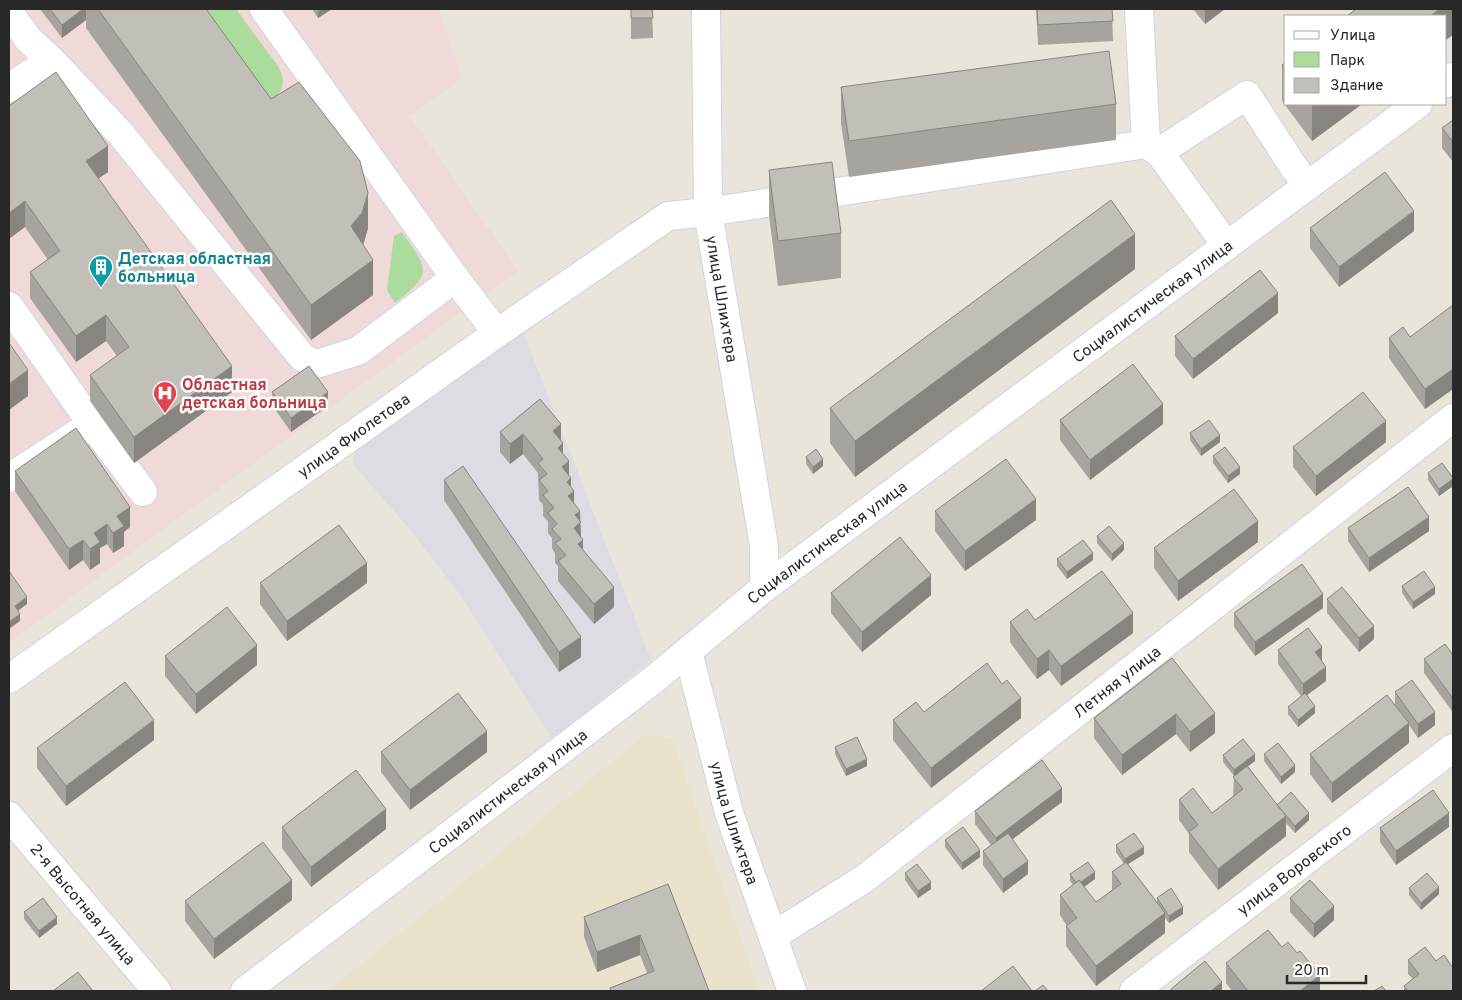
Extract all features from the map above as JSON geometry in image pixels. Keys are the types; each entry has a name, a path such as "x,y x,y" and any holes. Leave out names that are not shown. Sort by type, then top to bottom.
{"street":[{"path":"264,9 455,278 497,333"},
{"name":"улица Шлихтера","path":"706,9 708,212 764,546 764,588"},
{"path":"1139,9 1152,148 1227,246"},
{"path":"9,12 28,39 51,60 120,134 302,357 312,363 320,363 358,352 455,278"},
{"path":"9,88 51,60"},
{"path":"1152,148 1246,95 1308,186"},
{"name":"Социалистическая улица","path":"245,991 652,681 764,588 1417,105"},
{"name":"улица Фиолетова","path":"9,679 497,333 668,216 708,212 1152,148"},
{"path":"9,306 92,424 143,492"},
{"name":"Летняя улица","path":"773,936 864,879 1453,418"},
{"path":"9,478 92,424"},
{"name":"улица Шлихтера","path":"688,651 729,813 792,991"},
{"name":"улица Воровского","path":"1134,991 1453,748"},
{"name":"2-я Высотная улица","path":"9,816 157,991"}],"shaded area":[{"name":"Областная детская больница","path":"9,9 439,9 462,78 410,116 518,271 9,643"},
{"path":"522,329 651,660 552,739 461,596 413,533 353,464 356,446"},
{"path":"646,734 672,738 759,991 328,991"}],"green space":[{"path":"194,9 236,9 278,66 281,73 283,85 274,98 263,105"},
{"path":"402,232 417,254 423,270 416,284 395,303 387,290 394,236"}],"building":[{"path":"50,9 83,9 62,25"},
{"path":"98,9 206,9 271,99 299,82 360,161 368,193 362,213 351,226 373,260 311,305"},
{"path":"631,9 652,9 653,18 631,18"},
{"path":"1037,9 1112,9 1113,21 1038,25"},
{"path":"1356,9 1440,9 1431,15 1348,15"},
{"path":"1109,51 1116,104 849,141 841,87"},
{"name":"Детская областная больница","path":"56,72 108,146 86,161 232,366 134,437 90,375 129,347 106,315 76,336 30,272 60,251 25,201 9,213 9,106"},
{"path":"1453,120 1453,142 1442,128"},
{"path":"832,162 841,233 778,241 769,170"},
{"path":"1385,172 1414,211 1339,267 1310,228"},
{"path":"1111,200 1135,234 855,441 830,408"},
{"path":"1260,270 1278,293 1193,359 1175,336"},
{"path":"1453,305 1453,369 1425,389 1389,338 1403,327 1410,337"},
{"path":"9,343 28,370 9,384"},
{"path":"1133,364 1163,404 1090,460 1060,420"},
{"path":"309,366 328,392 291,418 272,392"},
{"path":"1363,392 1386,421 1316,476 1293,447"},
{"path":"540,399 561,424 553,431 563,443 558,448 569,461 562,467 571,478 567,482 574,491 568,496 580,511 575,515 581,522 574,528 583,540 578,544 614,587 594,604 558,561 566,555 555,543 561,539 552,529 557,524 548,513 554,508 543,495 548,491 539,480 547,474 538,463 543,459 523,434 510,444 500,432"},
{"path":"1209,420 1220,435 1201,449 1190,433"},
{"path":"76,428 130,507 117,516 124,526 113,533 107,524 94,533 100,542 90,549 83,540 69,549 15,471"},
{"path":"1225,447 1240,467 1228,476 1213,456"},
{"path":"816,449 823,459 813,467 806,457"},
{"path":"1006,459 1036,499 965,551 935,511"},
{"path":"1442,463 1453,479 1439,489 1428,473"},
{"path":"463,466 581,637 559,652 444,480"},
{"path":"1408,487 1429,517 1369,558 1348,528"},
{"path":"1234,489 1258,521 1178,581 1154,548"},
{"path":"339,525 367,563 287,621 260,583"},
{"path":"1109,526 1124,543 1112,554 1097,536"},
{"path":"900,537 931,575 862,632 831,593"},
{"path":"1083,540 1093,553 1067,572 1057,559"},
{"path":"1302,564 1323,594 1255,642 1234,613"},
{"path":"9,571 27,597 15,606 20,614 9,622"},
{"path":"1102,571 1133,613 1061,666 1049,650 1037,659 1010,622 1027,609 1035,620"},
{"path":"1424,571 1435,587 1413,602 1402,586"},
{"path":"1342,587 1374,626 1359,638 1327,599"},
{"path":"227,607 257,645 196,694 165,656"},
{"path":"1308,628 1322,647 1315,652 1326,667 1303,684 1278,650"},
{"path":"1445,644 1453,655 1452,697 1424,659"},
{"path":"1172,658 1215,713 1190,732 1176,714 1122,755 1094,718"},
{"path":"987,663 1002,684 1007,680 1021,698 931,768 893,720 916,702 924,712"},
{"path":"1412,680 1435,712 1418,724 1395,692"},
{"path":"125,682 154,720 66,786 37,748"},
{"path":"458,693 487,731 410,790 381,752"},
{"path":"1305,693 1315,706 1298,720 1288,707"},
{"path":"1387,695 1409,723 1332,783 1310,754"},
{"path":"857,737 867,759 846,769 835,747"},
{"path":"1243,739 1255,754 1234,770 1223,755"},
{"path":"1278,743 1295,765 1281,777 1264,754"},
{"path":"1042,760 1062,788 996,838 975,811"},
{"path":"1247,766 1286,816 1218,869 1189,832 1198,825 1179,800 1193,788 1212,813 1243,789 1233,777"},
{"path":"356,770 386,809 311,867 282,827"},
{"path":"1433,790 1449,813 1396,851 1380,828"},
{"path":"1291,792 1309,813 1295,826 1277,805"},
{"path":"963,827 980,850 962,863 945,840"},
{"path":"1008,833 1028,861 1003,879 983,851"},
{"path":"1134,833 1144,847 1125,859 1116,845"},
{"path":"263,842 292,880 214,939 185,901"},
{"path":"1088,862 1095,872 1081,882 1079,880 1076,883 1070,874"},
{"path":"1126,862 1165,913 1096,966 1066,926 1077,918 1060,895 1079,880 1096,902 1121,884 1112,872"},
{"path":"917,864 931,882 918,891 905,873"},
{"path":"1427,873 1439,887 1421,903 1409,888"},
{"path":"1310,880 1334,906 1314,924 1290,898"},
{"path":"668,884 709,991 611,991 610,988 654,971 640,935 597,952 584,917"},
{"path":"1171,888 1183,907 1169,916 1157,898"},
{"path":"43,898 57,917 39,931 24,912"},
{"path":"1268,930 1282,947 1288,942 1297,953 1300,951 1320,975 1300,991 1248,991 1226,963"},
{"path":"1425,947 1436,961 1444,955 1453,968 1453,991 1408,991 1404,986 1419,974 1408,960"},
{"path":"1205,961 1222,982 1211,991 1172,991 1171,989"},
{"path":"1013,966 1032,991 981,991"},
{"path":"78,972 93,991 53,991"},
{"path":"1043,985 1048,991 1035,991"},
{"path":"1382,986 1386,991 1374,991"}],"place":[{"name":"Детская областная больница","path":"101,288"},
{"name":"Областная детская больница","path":"165,414"}]}
